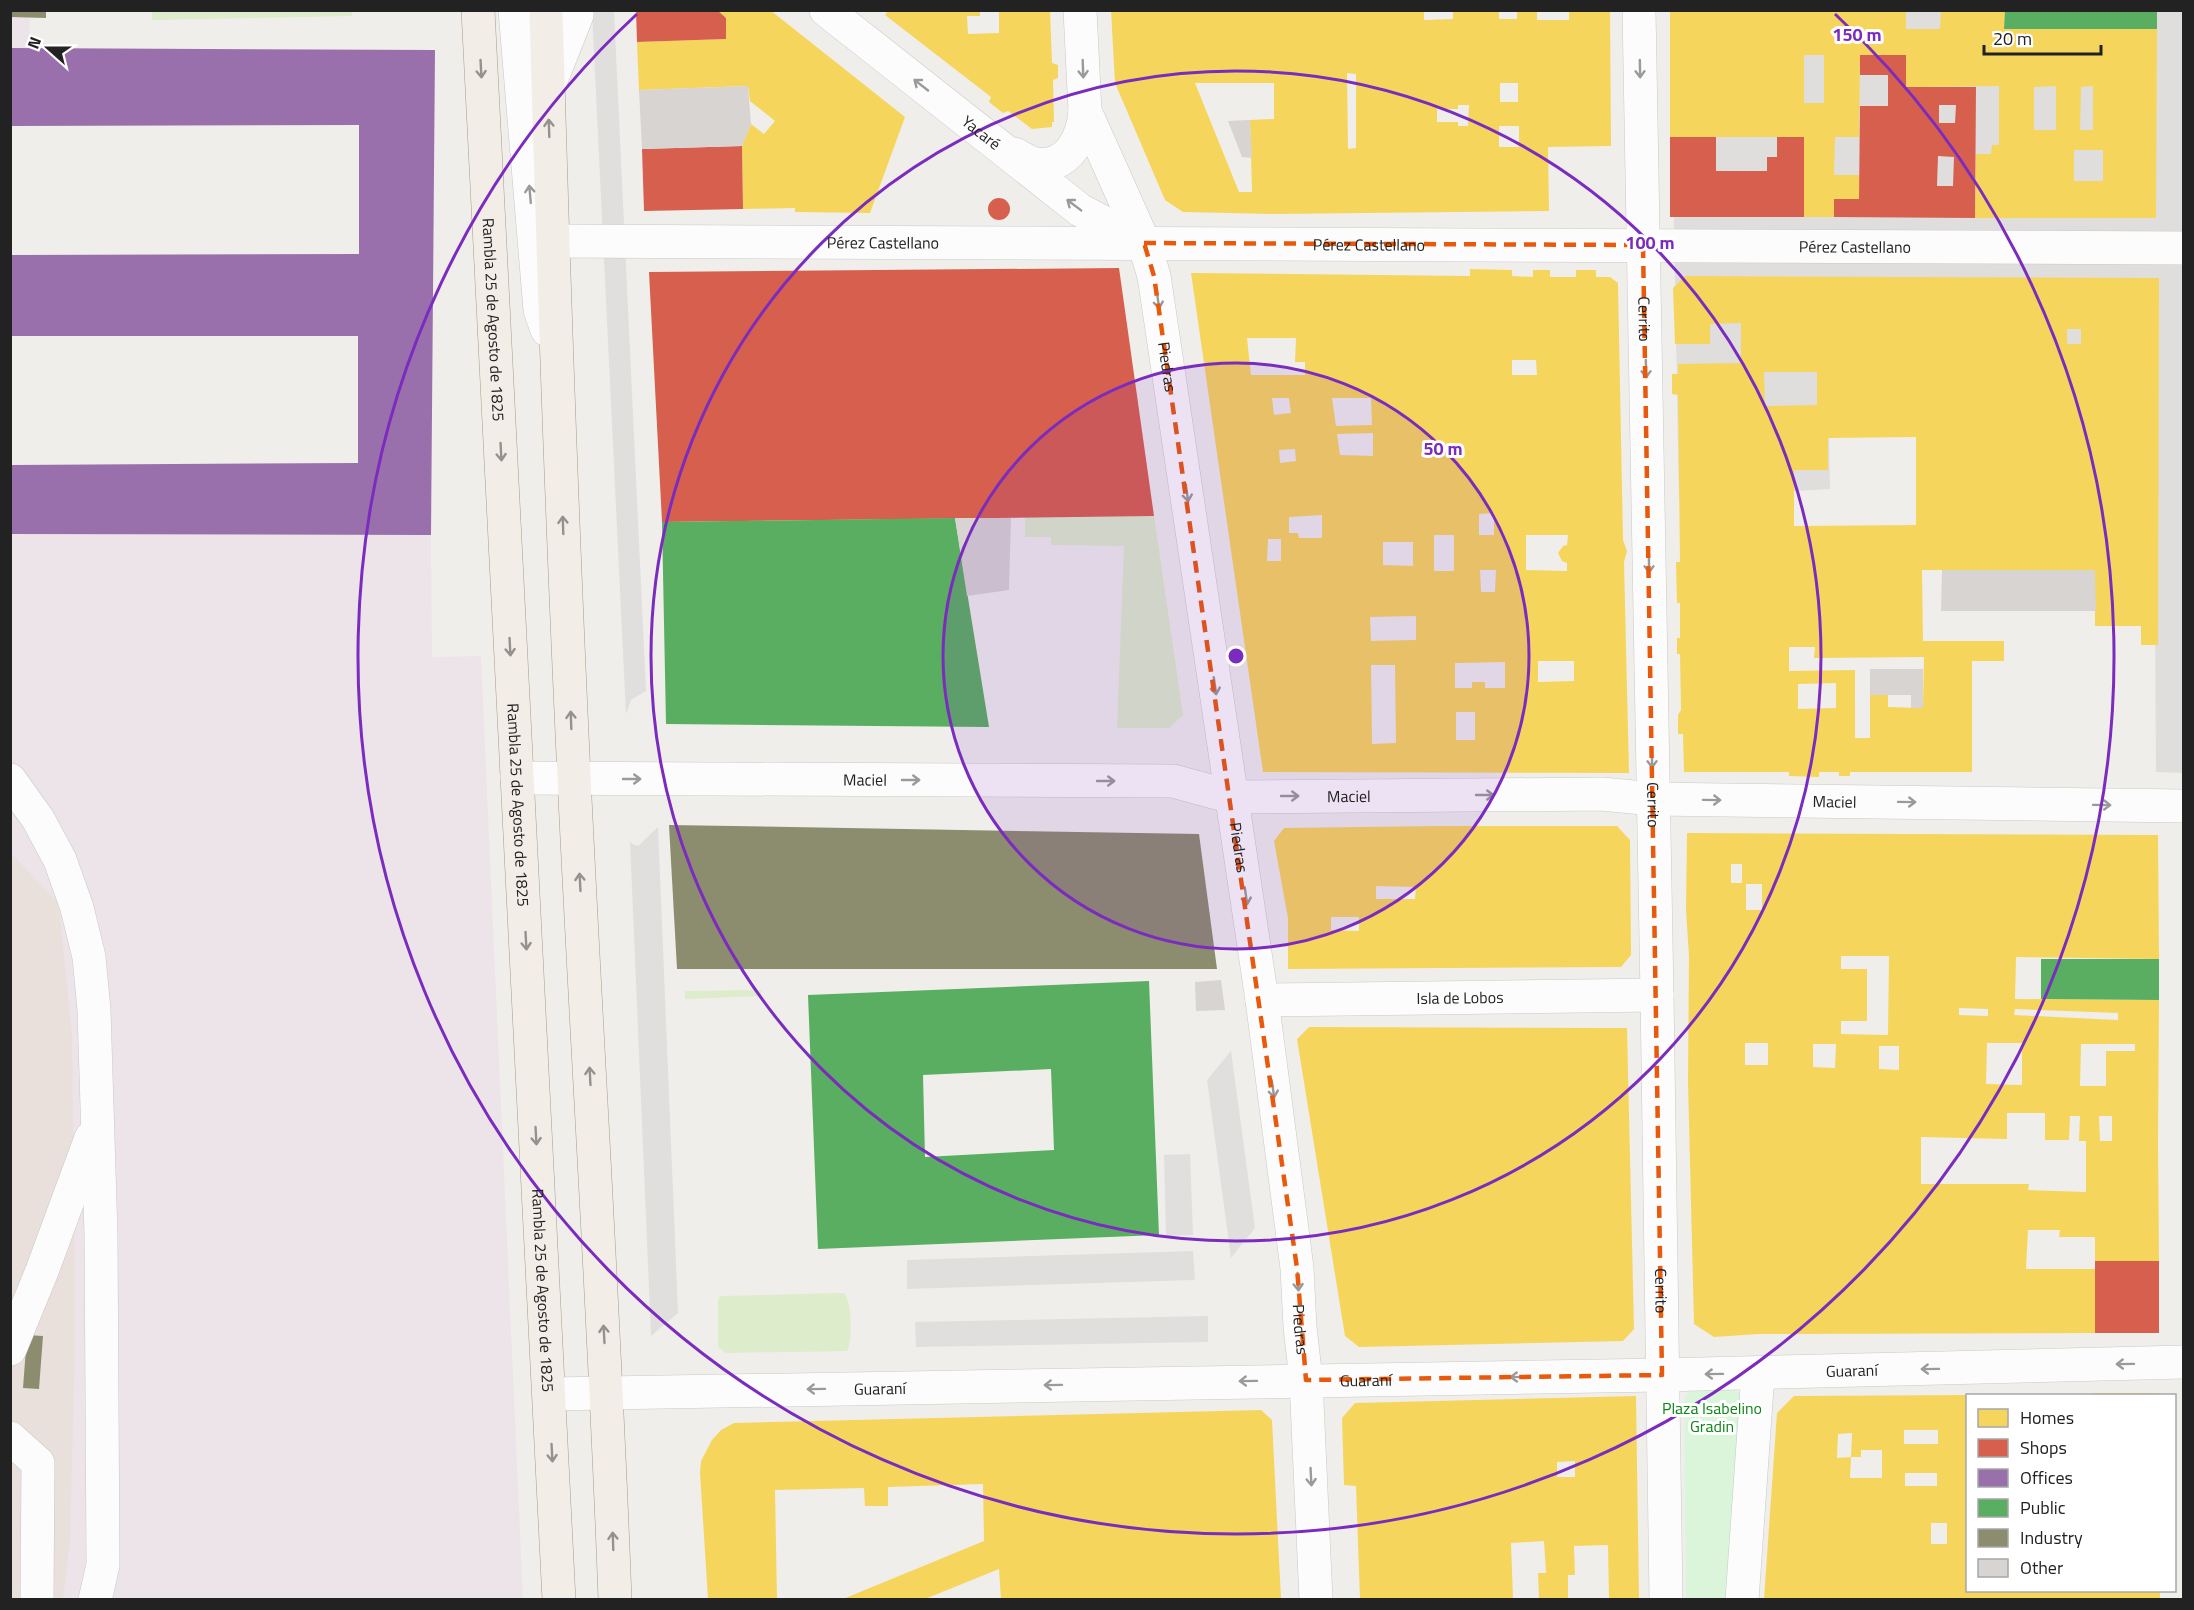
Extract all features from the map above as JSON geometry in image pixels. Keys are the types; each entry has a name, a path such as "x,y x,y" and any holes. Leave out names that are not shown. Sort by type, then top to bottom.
{"main road":[{"name":"Rambla 25 de Agosto de 1825","path":"478,10 559,1599"},
{"path":"546,10 556,354 574,778 607,1392 615,1599"}],"street":[{"path":"515,10 540,310 556,354"},
{"path":"548,88 578,15 577,10"},
{"name":"Yacaré","path":"826,10 1080,210 1144,243"},
{"name":"Piedras","path":"1003,149 1035,164 1047,164 1065,158 1074,148 1080,137 1085,111 1080,10"},
{"name":"Cerrito","path":"1639,10 1666,1599"},
{"name":"Piedras","path":"1085,111 1144,243 1154,276 1262,1000 1298,1268 1300,1327 1306,1380 1316,1599"},
{"name":"Pérez Castellano","path":"553,241 2184,248"},
{"name":"Maciel","path":"517,778 1173,781 1232,796 1602,794 1653,800 2184,806"},
{"path":"10,780 38,819 60,860 77,908 90,968 94,1010 101,1246 103,1566 95,1599"},
{"name":"Isla de Lobos","path":"1262,1000 1657,995"},
{"path":"10,1349 42,1271 97,1123"},
{"name":"Guaraní","path":"550,1394 1662,1375 2184,1362"},
{"path":"1742,1599 1758,1373"},
{"path":"10,1438 38,1463 38,1599"}],"highlighted area":[{"path":"1144,243 1643,245 1662,1375 1306,1380 1297,1268 1154,276"}],"shaded area":[{"path":"11,11 30,11 29,48 11,48"},
{"path":"592,11 614,11 646,691 631,700 626,714"},
{"path":"1670,11 2183,11 2183,773 2156,772 2154,471 2019,428 1829,434 1830,489 1679,498"},
{"path":"11,534 431,535 432,657 481,656 523,1599 11,1600"},
{"path":"658,827 678,1313 651,1336 630,841 638,846"},
{"path":"10,852 59,904 72,1035 74,1383 70,1541 63,1599 11,1599"},
{"path":"1231,1051 1255,1228 1231,1258 1207,1080"},
{"path":"1190,1154 1193,1235 1166,1236 1164,1155"},
{"path":"1193,1251 1195,1280 907,1289 907,1260"},
{"path":"1208,1316 1208,1342 916,1347 915,1322"}],"green space":[{"path":"152,10 352,11 352,16 152,20"},
{"path":"1154,516 1183,715 1169,728 1117,728 1124,546 1051,545 1051,537 1025,537 1025,517"},
{"path":"761,990 761,996 685,999 685,991"},
{"path":"844,1293 849,1304 851,1321 847,1351 726,1353 718,1347 718,1301 720,1296"},
{"name":"Plaza Isabelino Gradin","path":"1696,1389 1734,1389 1741,1394 1726,1599 1686,1600 1684,1403 1687,1394"}],"building: Homes":[{"path":"717,10 770,10 905,117 870,213 795,212 795,208 743,209 742,146 751,124 764,134 775,121 750,101 748,86 639,90 637,42 726,39 726,18"},
{"path":"889,10 980,10 980,16 967,16 968,34 999,33 999,10 1050,10 1052,63 1058,65 1058,78 1053,80 1054,122 1052,122 1052,127 1032,129 1008,111 1003,113 989,102 991,97 885,15"},
{"path":"1111,10 1254,10 1254,12 1424,10 1424,20 1453,19 1453,10 1499,10 1499,19 1517,19 1517,10 1537,10 1537,20 1569,20 1569,10 1610,10 1611,146 1548,147 1549,211 1276,214 1183,212 1165,200 1115,83","holes":["1347,73 1356,74 1356,148 1348,149","1195,83 1274,83 1274,119 1250,120 1252,192 1239,192","1500,83 1518,83 1518,102 1500,102","1458,105 1469,105 1468,126 1458,126 1458,122 1437,122 1437,109 1458,109","1499,126 1519,126 1519,147 1499,147"]},
{"path":"1670,10 1906,10 1906,29 1940,29 1941,10 2005,10 2004,29 2157,29 2156,218 1975,218 1976,154 1991,154 1992,145 1999,145 1999,86 1906,87 1906,55 1860,55 1859,137 1835,137 1834,175 1859,175 1859,199 1834,199 1834,217 1804,217 1804,137 1670,137","holes":["1804,55 1824,55 1824,103 1804,103","2056,86 2056,130 2034,130 2034,87","2093,86 2093,130 2080,130 2081,87","2074,150 2103,150 2103,181 2074,181"]},
{"path":"1470,269 1512,270 1512,276 1533,277 1533,270 1550,270 1550,277 1576,277 1576,270 1596,270 1596,277 1610,277 1618,283 1623,540 1627,551 1624,562 1629,773 1263,772 1191,273 1470,276","holes":["1247,338 1296,338 1295,362 1305,362 1305,375 1251,375","1512,360 1536,360 1537,375 1512,375","1272,398 1289,398 1291,413 1274,415","1332,398 1371,398 1372,425 1336,426","1373,433 1373,456 1340,455 1337,434","1295,449 1296,461 1280,463 1279,450","1494,513 1494,535 1479,535 1479,514","1322,515 1322,538 1299,538 1298,533 1289,533 1289,517","1434,535 1454,535 1454,571 1434,571","1526,535 1568,535 1567,545 1563,546 1558,553 1562,561 1567,563 1567,571 1526,570","1268,539 1281,539 1281,561 1267,561","1383,542 1413,542 1413,566 1383,565","1480,570 1496,570 1495,592 1481,592","1416,616 1416,640 1371,641 1370,617","1538,661 1574,661 1574,681 1538,682","1505,662 1505,688 1485,688 1485,682 1472,682 1472,688 1455,688 1455,663","1371,665 1395,665 1396,743 1372,744","1456,712 1475,712 1475,740 1456,740"]},
{"path":"1685,276 2159,278 2158,645 2141,645 2141,626 2095,626 2095,570 1922,570 1923,641 2004,641 2004,661 1972,661 1972,772 1850,772 1850,776 1839,776 1839,772 1819,772 1819,777 1789,776 1789,772 1684,772 1683,734 1678,734 1678,715 1681,710 1680,654 1677,654 1677,638 1680,638 1680,603 1677,603 1676,562 1680,562 1678,395 1672,394 1672,374 1678,374 1678,364 1741,363 1741,323 1710,324 1710,344 1675,344 1673,288","holes":["2067,329 2081,329 2081,344 2067,344","1764,372 1817,372 1817,405 1765,406","1916,437 1916,525 1794,526 1794,470 1828,470 1828,438","1789,647 1815,647 1814,658 1924,657 1923,708 1888,707 1888,695 1870,695 1870,738 1855,738 1855,670 1789,671","1836,683 1836,708 1798,709 1798,684"]},
{"path":"1617,826 1630,840 1631,955 1621,967 1288,969 1288,918 1274,841 1284,828","holes":["1376,886 1416,887 1415,899 1376,899","1331,917 1359,917 1359,931 1331,930"]},
{"path":"1687,833 2158,835 2159,959 2016,957 2015,999 2159,1000 2159,1261 2095,1261 2095,1237 2059,1237 2060,1230 2028,1230 2026,1269 2095,1269 2095,1333 1758,1334 1714,1337 1694,1324 1688,1082 1689,956 1686,910","holes":["1731,864 1742,864 1742,883 1731,883","1746,884 1762,884 1762,910 1746,910","1841,956 1889,956 1888,1035 1841,1034 1841,1021 1867,1021 1867,969 1841,969","1959,1008 1988,1009 1988,1016 1959,1015","2015,1009 2118,1013 2118,1020 2014,1015","1745,1043 1768,1043 1768,1065 1745,1065","1987,1043 2022,1043 2022,1085 1986,1084","1813,1044 1836,1044 1835,1068 1813,1067","2081,1044 2135,1044 2135,1051 2106,1051 2106,1086 2080,1086","1879,1046 1899,1046 1899,1070 1879,1069","2007,1113 2045,1113 2045,1140 2069,1140 2070,1116 2080,1116 2079,1141 2086,1141 2086,1192 2028,1190 2029,1184 1921,1184 1921,1137 2007,1139","2099,1116 2112,1116 2112,1141 2100,1141"]},
{"path":"1309,1027 1627,1028 1634,1329 1623,1341 1359,1347 1345,1336 1297,1039"},
{"path":"2093,1393 2159,1393 2159,1394"},
{"path":"1966,1395 1966,1592 2160,1592 2160,1599 1764,1599 1777,1413 1794,1396","holes":["1904,1430 1938,1430 1938,1444 1904,1444","1852,1433 1851,1457 1837,1458 1838,1434","1861,1450 1882,1450 1882,1478 1850,1478 1851,1457 1861,1457","1905,1473 1937,1473 1937,1486 1905,1486","1931,1523 1947,1523 1947,1544 1931,1544"]},
{"path":"1636,1396 1639,1599 1609,1599 1608,1545 1574,1546 1575,1575 1568,1575 1568,1599 1539,1599 1538,1573 1546,1573 1544,1541 1511,1543 1513,1599 1360,1599 1356,1486 1344,1485 1342,1418 1355,1403","holes":["1575,1461 1575,1477 1557,1477 1557,1462"]},
{"path":"1261,1410 1272,1420 1281,1599 1001,1599 999,1569 925,1599 843,1599 984,1541 983,1484 888,1487 888,1506 865,1506 864,1488 775,1490 777,1599 708,1599 701,1461 712,1440 721,1430 734,1423"}],"building: Shops":[{"path":"636,10 717,10 726,18 726,39 637,42"},
{"path":"1860,55 1906,55 1906,87 1976,87 1975,218 1834,217 1834,199 1859,199 1860,106 1888,106 1888,75 1860,75","holes":["1939,105 1956,105 1955,123 1939,123","1938,156 1954,157 1953,186 1937,186"]},
{"path":"1670,137 1716,137 1716,171 1767,171 1767,157 1777,157 1777,137 1804,137 1804,217 1670,217"},
{"path":"742,146 743,209 644,211 642,149"},
{"path":"999,198 1007,201 1010,209 1007,217 999,220 991,217 988,209 991,201"},
{"path":"1119,268 1154,516 662,522 649,272"},
{"path":"2095,1261 2159,1261 2159,1333 2095,1333"}],"building: Offices":[{"path":"10,48 435,50 431,535 10,534 10,465 358,463 358,336 10,336 10,255 359,254 359,125 10,126"}],"building: Public":[{"path":"2005,10 2157,10 2157,29 2004,29"},
{"path":"955,518 989,727 666,724 662,522"},
{"path":"2041,959 2159,959 2159,1000 2041,999"},
{"path":"1149,981 1159,1235 818,1249 808,995","holes":["1051,1069 1054,1150 925,1157 923,1075"]}],"building: Industry":[{"path":"10,10 46,10 46,18 10,17"},
{"path":"669,825 1199,834 1217,969 677,969"},
{"path":"27,1335 43,1336 39,1389 23,1388"}],"building: Other":[{"path":"748,86 751,124 742,146 642,149 639,90"},
{"path":"1250,120 1252,158 1242,157 1228,121"},
{"path":"955,518 1011,518 1009,590 967,596"},
{"path":"1942,570 2095,570 2096,611 1941,611"},
{"path":"1870,669 1923,669 1923,708 1911,708 1911,695 1870,695"},
{"path":"1221,980 1225,1010 1196,1011 1195,982"}]}
